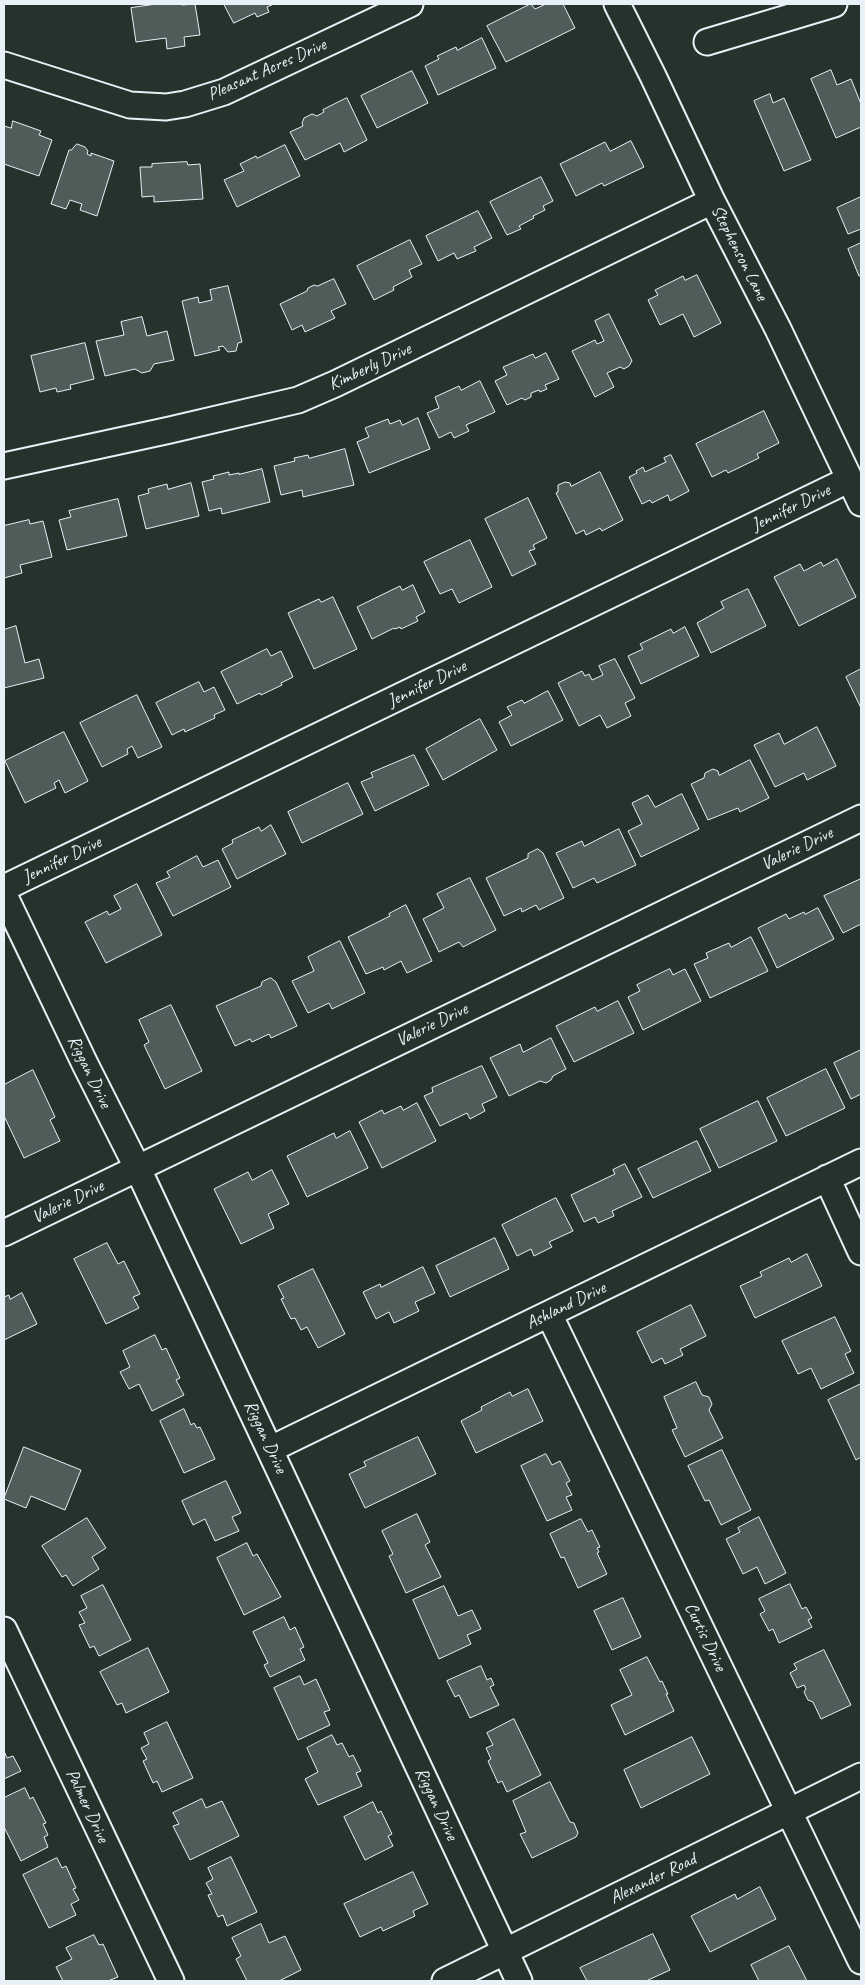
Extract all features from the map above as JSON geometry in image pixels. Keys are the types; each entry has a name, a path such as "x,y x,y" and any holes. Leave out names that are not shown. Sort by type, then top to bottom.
{"street":[{"name":"Pleasant Acres Drive","path":"4,65 130,105 148,108 172,106 224,92 410,4"},
{"name":"Stephenson Lane","path":"617,4 712,201 778,329 861,503"},
{"path":"707,42 834,4"},
{"name":"Kimberly Drive","path":"4,466 298,400 344,380 712,201"},
{"name":"Jennifer Drive","path":"4,888 850,479"},
{"name":"Valerie Drive","path":"4,1234 861,818"},
{"name":"Riggan Drive","path":"4,895 138,1169 271,1449 519,1981"},
{"name":"Ashland Drive","path":"271,1449 861,1162"},
{"path":"827,1178 861,1252"},
{"name":"Curtis Drive","path":"550,1314 861,1960"},
{"name":"Palmer Drive","path":"4,1630 171,1981"},
{"name":"Alexander Road","path":"445,1981 861,1776"}],"building":[{"path":"157,4 195,4 200,35 184,37 185,46 167,49 166,38 136,42 131,8"},
{"path":"224,4 274,4 267,7 269,12 257,17 255,13 234,23"},
{"path":"531,4 535,9 546,4 563,4 575,28 506,62 487,26"},
{"path":"482,38 496,68 438,95 425,66 439,59 437,56 456,47 457,50"},
{"path":"831,70 837,85 851,79 861,104 861,127 836,138 811,79"},
{"path":"412,71 428,103 377,128 361,96"},
{"path":"770,94 773,103 784,98 811,160 784,171 754,101"},
{"path":"347,98 367,140 344,152 340,143 305,160 290,132 303,126 304,118 312,114 317,116 324,112 323,110"},
{"path":"13,121 41,131 39,135 52,140 39,176 4,164 4,126 11,128"},
{"path":"631,141 644,167 604,186 602,183 576,196 560,164 605,142 610,151"},
{"path":"77,144 85,147 88,151 87,154 91,156 91,153 114,161 97,216 80,210 82,204 70,200 66,209 51,204 69,150"},
{"path":"285,145 300,176 237,207 224,180 244,171 240,164"},
{"path":"187,162 188,165 200,164 203,199 154,202 154,196 142,197 140,167 152,167 152,164"},
{"path":"541,177 553,201 543,206 545,210 519,226 521,229 507,235 490,202"},
{"path":"861,197 861,229 848,234 837,208"},
{"path":"478,211 492,238 474,247 476,251 457,259 454,253 438,261 426,236"},
{"path":"410,240 422,264 409,270 412,277 393,287 394,290 374,300 357,266"},
{"path":"861,243 861,275 859,276 848,249"},
{"path":"697,275 721,323 694,337 683,314 660,325 648,300 658,295 655,290 683,276 685,280"},
{"path":"334,279 346,304 331,311 335,318 305,332 302,325 292,330 280,304 307,291 308,288 314,285 317,286"},
{"path":"228,286 242,342 238,343 236,351 228,352 223,346 218,347 220,350 195,356 182,301 198,297 199,303 212,300 210,290"},
{"path":"609,314 632,361 624,369 620,367 607,373 614,387 595,397 572,351 595,340 597,344 604,341 595,321"},
{"path":"142,317 147,336 167,331 174,360 154,364 150,371 142,373 135,369 105,376 96,341 124,335 121,322"},
{"path":"85,343 94,379 70,385 71,389 57,392 56,388 40,392 31,356"},
{"path":"546,353 559,379 545,385 547,389 531,393 531,397 525,400 522,398 507,405 495,381 507,375 503,367 533,354 535,358"},
{"path":"480,381 495,412 466,425 469,431 454,438 451,432 439,438 427,413 439,408 435,397 459,386 461,390"},
{"path":"764,411 779,443 757,454 759,458 728,473 726,470 712,477 696,444"},
{"path":"418,418 430,449 369,473 357,442 369,437 365,428 388,419 390,424 400,420 402,425"},
{"path":"345,449 354,485 303,497 302,490 281,495 274,466 295,461 294,458 308,455 309,458"},
{"path":"671,455 689,491 670,501 668,495 652,503 650,500 642,504 629,477 643,467 645,472 666,462 664,458"},
{"path":"262,469 270,502 222,514 221,508 209,511 202,482 214,479 213,476 229,472 229,475"},
{"path":"600,472 623,520 602,531 600,528 586,535 584,530 576,534 556,493 558,492 558,485 565,482 570,483 571,486"},
{"path":"191,483 199,516 146,529 138,496 149,493 148,489 167,484 168,489"},
{"path":"528,498 547,538 533,545 535,549 529,551 536,564 512,576 485,519"},
{"path":"118,499 127,536 67,550 59,520 71,517 69,511"},
{"path":"29,520 30,524 43,521 52,557 20,565 22,573 4,578 4,526"},
{"path":"470,540 492,587 459,603 452,589 440,594 424,562"},
{"path":"837,559 856,597 799,626 774,577 800,564 804,571 821,562 823,566"},
{"path":"413,585 425,612 416,617 418,621 401,629 400,627 394,628 372,639 357,607 400,586 402,590"},
{"path":"748,589 766,626 711,653 697,623 724,608 721,602"},
{"path":"333,597 357,649 314,669 288,613 319,599 321,602"},
{"path":"16,626 25,663 39,659 44,678 4,688 4,630"},
{"path":"685,627 699,656 641,684 628,656 643,649 640,644 671,629 673,633"},
{"path":"267,649 271,656 281,651 293,677 281,683 282,685 237,704 221,672"},
{"path":"615,659 635,698 625,703 631,716 607,728 600,715 579,726 558,683 582,671 585,676 589,674 592,680 603,675 599,666"},
{"path":"861,669 861,708 846,677"},
{"path":"199,682 204,692 214,687 225,710 214,715 215,718 185,732 184,729 172,735 156,703"},
{"path":"548,691 563,720 511,746 499,722 512,715 507,707 522,700 524,703"},
{"path":"137,695 162,747 138,758 132,746 127,749 128,754 102,767 80,723"},
{"path":"480,719 497,750 443,780 426,749"},
{"path":"817,727 836,766 807,780 804,773 775,787 754,745 779,733 784,744"},
{"path":"64,732 88,781 65,793 59,780 54,783 56,788 25,803 5,761"},
{"path":"414,755 429,785 375,811 361,782 373,777 371,773"},
{"path":"750,760 769,798 740,812 738,808 708,820 691,784 704,778 705,773 713,769 718,771 719,775"},
{"path":"348,783 363,814 302,843 288,812"},
{"path":"682,794 699,829 641,857 628,831 642,824 632,803 648,795 655,807"},
{"path":"271,825 286,854 237,879 222,849 233,843 232,840 259,827 261,831"},
{"path":"619,829 636,865 597,883 594,878 573,888 556,853 582,841 584,846"},
{"path":"538,849 543,853 564,898 539,910 536,905 522,912 521,908 504,916 486,878 528,858 528,854"},
{"path":"197,856 203,867 218,860 231,887 173,916 156,883 170,877 167,872"},
{"path":"470,878 496,930 463,947 459,942 439,952 423,919 444,908 437,894"},
{"path":"861,879 861,924 843,933 824,896"},
{"path":"137,884 162,935 106,963 85,922 107,911 109,915 121,909 114,896"},
{"path":"406,905 432,961 407,973 401,961 384,970 383,967 366,974 348,937 390,916 389,914"},
{"path":"818,908 834,939 777,968 758,928 786,914 789,919"},
{"path":"751,937 768,971 710,998 694,964 708,958 706,953 729,943 731,947"},
{"path":"340,941 365,993 332,1009 329,1003 308,1013 292,981 314,971 308,957"},
{"path":"670,969 673,975 685,969 701,1001 643,1030 628,997 640,991 637,985"},
{"path":"271,978 276,982 297,1026 271,1038 269,1034 252,1042 250,1039 235,1046 216,1006 261,986 262,982"},
{"path":"618,1001 634,1033 574,1062 556,1026 595,1007 597,1011"},
{"path":"171,1005 202,1071 165,1089 144,1045 149,1042 139,1020"},
{"path":"551,1038 566,1069 553,1076 546,1083 540,1081 509,1096 490,1058 520,1044 523,1052"},
{"path":"861,1050 861,1094 851,1099 834,1063"},
{"path":"482,1066 497,1097 482,1104 485,1111 470,1119 467,1113 440,1126 424,1096 433,1092 432,1088"},
{"path":"826,1069 845,1108 786,1136 767,1098"},
{"path":"33,1070 55,1117 50,1120 60,1141 24,1158 4,1116 4,1085"},
{"path":"758,1101 777,1141 719,1168 700,1129"},
{"path":"417,1103 436,1141 382,1168 359,1122 382,1110 384,1114 401,1106 403,1110"},
{"path":"350,1131 368,1168 307,1197 287,1156 334,1133 336,1138"},
{"path":"697,1141 711,1171 653,1198 638,1169"},
{"path":"625,1164 642,1197 612,1211 614,1216 598,1223 595,1217 584,1222 571,1195 615,1174 613,1170"},
{"path":"272,1170 289,1204 268,1214 274,1228 241,1244 214,1189 248,1172 252,1180"},
{"path":"556,1198 573,1231 549,1242 552,1247 534,1256 531,1249 517,1256 502,1225"},
{"path":"495,1238 509,1269 450,1297 436,1266"},
{"path":"107,1243 118,1264 124,1261 140,1294 133,1297 139,1308 106,1324 74,1259"},
{"path":"807,1254 822,1286 755,1318 740,1286 762,1276 760,1272 789,1258 791,1262"},
{"path":"423,1267 435,1293 415,1302 419,1311 394,1323 389,1312 376,1319 363,1292 380,1284 381,1287"},
{"path":"313,1269 345,1334 318,1348 307,1327 301,1330 295,1318 291,1319 281,1299 284,1298 278,1286"},
{"path":"22,1293 37,1324 4,1340 4,1297 9,1295 10,1299"},
{"path":"691,1305 706,1336 680,1349 683,1355 665,1364 662,1358 652,1363 637,1332"},
{"path":"835,1317 851,1351 845,1354 854,1373 821,1389 811,1368 798,1374 782,1341"},
{"path":"155,1335 162,1350 166,1348 180,1378 176,1380 184,1395 152,1411 139,1384 129,1389 120,1372 130,1367 123,1351"},
{"path":"696,1382 702,1395 709,1397 712,1404 709,1410 723,1438 685,1457 672,1430 677,1428 664,1397"},
{"path":"861,1384 861,1457 856,1460 828,1400"},
{"path":"528,1389 543,1421 476,1453 461,1421 482,1410 481,1407 510,1392 512,1396"},
{"path":"184,1409 191,1425 194,1423 197,1428 200,1427 215,1459 184,1473 160,1421"},
{"path":"418,1437 436,1474 365,1508 349,1474 366,1466 364,1462"},
{"path":"24,1447 81,1470 65,1510 31,1496 26,1508 4,1499"},
{"path":"722,1450 751,1510 721,1525 709,1500 705,1501 688,1466"},
{"path":"546,1454 552,1465 560,1461 570,1481 566,1483 572,1495 566,1497 572,1510 547,1521 521,1466"},
{"path":"226,1481 241,1513 232,1517 239,1531 215,1541 205,1519 193,1525 182,1501"},
{"path":"417,1514 430,1542 425,1545 441,1577 406,1593 389,1556 393,1554 382,1531"},
{"path":"759,1517 786,1573 765,1584 757,1567 743,1574 726,1539 740,1532 738,1528"},
{"path":"87,1518 106,1548 92,1557 99,1569 73,1586 66,1575 62,1577 42,1546"},
{"path":"581,1519 588,1532 592,1530 600,1547 597,1548 599,1552 597,1553 607,1574 578,1588 564,1557 561,1558 550,1534"},
{"path":"247,1543 253,1556 257,1554 281,1597 244,1615 217,1558"},
{"path":"790,1584 802,1609 806,1607 812,1618 808,1620 812,1627 779,1643 773,1629 769,1631 760,1614 765,1611 759,1599"},
{"path":"103,1585 131,1640 99,1656 94,1646 90,1648 79,1625 85,1623 79,1612 87,1608 81,1596"},
{"path":"444,1586 458,1616 472,1610 481,1629 467,1635 471,1644 439,1659 413,1600"},
{"path":"623,1598 641,1637 612,1650 594,1611"},
{"path":"284,1617 290,1630 295,1627 304,1647 300,1649 305,1660 270,1677 264,1665 268,1663 253,1632"},
{"path":"148,1648 169,1692 126,1713 122,1703 117,1705 100,1672"},
{"path":"824,1650 851,1705 821,1719 813,1702 808,1700 804,1692 806,1689 804,1685 797,1688 790,1673 797,1669 794,1664"},
{"path":"647,1657 660,1682 662,1681 674,1711 625,1735 611,1705 632,1695 620,1670"},
{"path":"481,1666 487,1680 491,1678 494,1685 490,1687 499,1705 470,1718 459,1695 455,1697 447,1681"},
{"path":"300,1676 304,1685 316,1679 330,1710 324,1712 330,1725 298,1740 274,1688"},
{"path":"514,1719 541,1775 507,1792 502,1781 498,1783 488,1761 491,1759 486,1748 493,1745 487,1733"},
{"path":"167,1722 193,1778 162,1792 157,1781 153,1783 143,1761 147,1759 141,1748 149,1744 144,1733"},
{"path":"332,1735 337,1745 342,1743 349,1757 353,1755 361,1771 356,1773 362,1786 318,1805 305,1779 318,1772 307,1748"},
{"path":"692,1737 710,1774 641,1808 624,1770"},
{"path":"4,1751 7,1758 13,1756 21,1771 4,1779"},
{"path":"550,1782 570,1822 574,1823 578,1833 576,1837 532,1858 520,1834 526,1832 513,1801"},
{"path":"25,1788 30,1799 33,1797 46,1823 43,1824 48,1835 44,1837 48,1847 21,1861 4,1827 4,1798"},
{"path":"202,1799 206,1808 222,1801 239,1836 190,1860 173,1826 179,1824 173,1813"},
{"path":"373,1802 378,1813 381,1811 392,1834 388,1836 393,1846 365,1860 344,1817"},
{"path":"231,1857 257,1912 227,1926 223,1915 218,1917 208,1895 212,1894 206,1883 213,1879 208,1868"},
{"path":"57,1858 62,1868 66,1866 76,1888 73,1889 79,1900 71,1904 76,1915 49,1928 23,1875"},
{"path":"413,1872 428,1904 413,1911 415,1916 383,1931 381,1927 360,1937 344,1904"},
{"path":"760,1887 776,1919 710,1952 691,1916 735,1894 737,1899"},
{"path":"261,1924 269,1943 285,1936 301,1970 279,1981 247,1981 236,1959 241,1956 232,1938"},
{"path":"653,1934 670,1970 646,1981 587,1981 580,1968"},
{"path":"94,1935 99,1945 103,1944 118,1977 108,1981 63,1981 56,1967 72,1959 66,1948"},
{"path":"789,1946 807,1981 759,1981 751,1965"}]}
